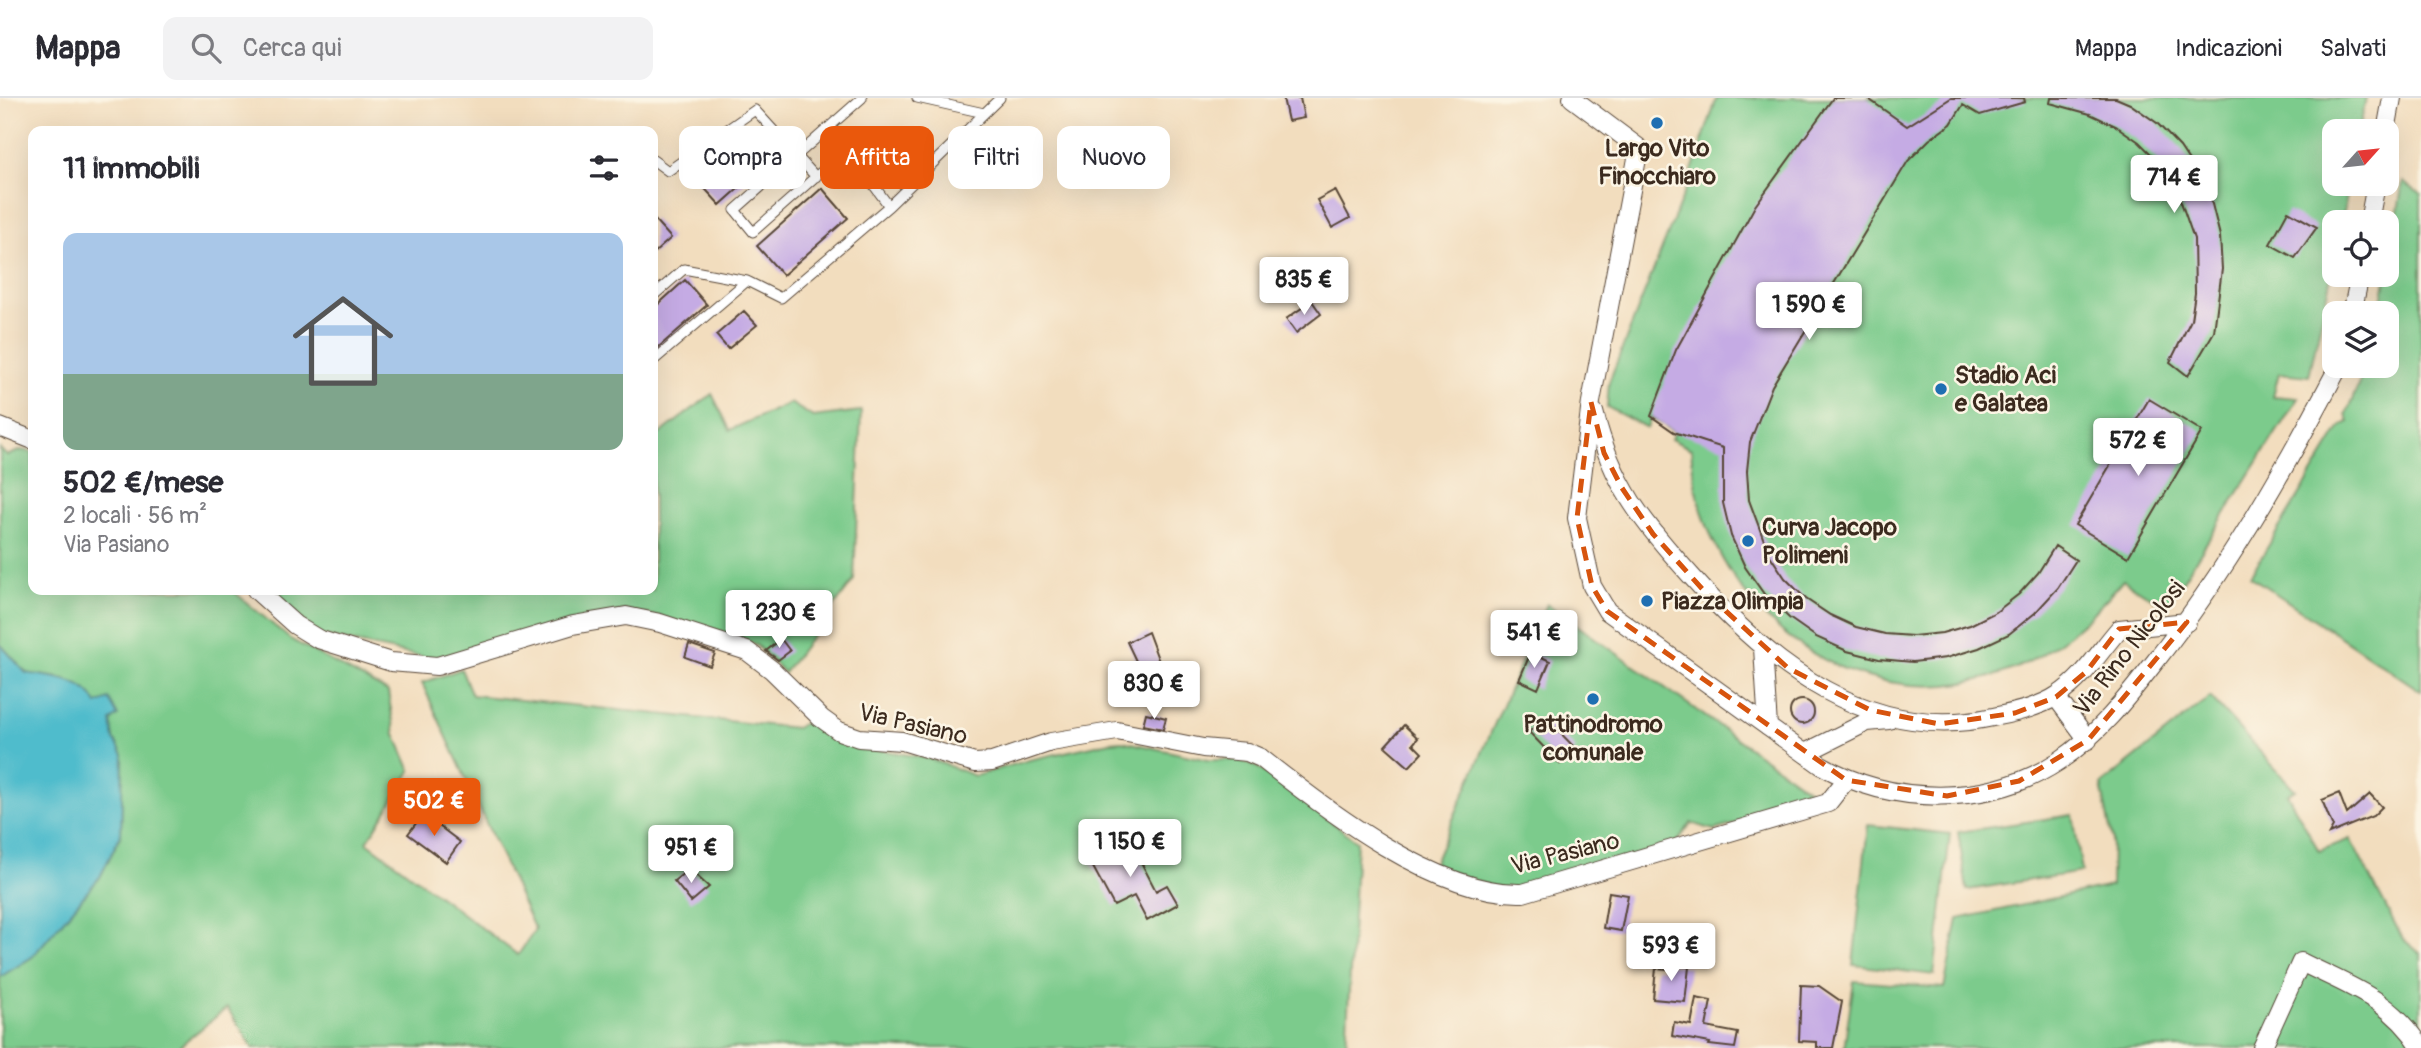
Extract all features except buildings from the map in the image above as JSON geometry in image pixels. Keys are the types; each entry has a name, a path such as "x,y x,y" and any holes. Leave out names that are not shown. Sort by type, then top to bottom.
{"street":[{"path":"1572,98 1639,148 1591,402 1577,518 1592,586 1607,611 1846,780"},
{"path":"2388,119 2392,98"},
{"name":"Via Rino Nicolosi","path":"1846,780 1906,794 1947,796 1980,793 2019,781 2056,763 2088,740 2118,709 2187,622 2288,462 2333,378"},
{"path":"1591,402 1604,453 1622,488 1653,534 1742,632 1825,690 1870,710 1903,719 1939,724 1975,721 2014,713 2056,697 2086,672 2119,629 2187,622"},
{"path":"0,427 28,438"},
{"name":"Via Pasiano","path":"262,595 295,625 318,639 391,662 437,666 573,625 626,616 660,623 747,651 839,731 859,738 902,741 975,763 992,762 1051,742 1117,731 1203,748 1247,752 1261,758 1362,832 1450,880 1498,894 1523,893 1828,803 1846,780"},
{"path":"1763,648 1768,727"},
{"path":"2056,697 2088,740"},
{"path":"1805,753 1867,722 1903,719"},
{"path":"2262,1048 2301,962 2380,1000 2408,1026 2421,1047"}],"lane":[{"path":"830,126 862,98"},
{"path":"917,98 984,113"},
{"path":"658,292 684,270 747,281 781,298 889,206 1000,98"},
{"path":"732,126 755,110 770,126"},
{"path":"806,148 820,135"},
{"path":"658,164 667,171 679,163"},
{"path":"806,166 816,177"},
{"path":"806,186 820,173"},
{"path":"759,189 735,210 753,232 802,189"},
{"path":"876,189 889,206"},
{"path":"658,357 747,281"}],"highlighted area":[{"path":"1591,402 1604,453 1622,488 1653,534 1705,592 1788,668 1870,710 1939,724 2015,713 2056,697 2086,672 2119,629 2187,622 2088,740 2019,781 1947,796 1846,780 1607,611 1592,586 1577,518"}],"green space":[{"name":"Stadio Aci e Galatea","path":"1717,98 2366,98 2362,119 2322,119 2322,196 2347,196 2344,210 2322,210 2322,287 2329,287 2325,301 2322,301 2322,317 2309,376 2279,373 2273,396 2298,398 2166,607 2123,580 2069,635 2038,657 2003,673 1946,685 1890,682 1839,667 1792,639 1753,602 1721,557 1700,506 1691,449 1671,439 1674,432 1651,417 1647,428 1607,407 1609,382 1686,188"},
{"path":"2403,182 2421,194 2421,691 2250,576 2342,425 2349,422 2346,415 2361,378 2399,378 2399,301 2382,301 2385,287 2399,287 2398,210"},
{"path":"712,394 730,430 790,403 813,417 861,411 854,580 784,673 755,644 661,617 625,611 438,660 318,635 272,595 658,595 658,435"},
{"path":"0,449 7,456 21,450 28,451 28,595 238,595 290,639 388,692 395,734 411,771 367,842 518,955 535,930 422,683 461,669 472,695 796,728 809,720 842,743 931,759 975,776 1029,760 1122,741 1208,760 1238,760 1257,767 1357,841 1346,1048 253,1048 227,1008 177,1048 0,1048 0,977 32,957 100,877 121,835 123,755 114,739 111,721 97,704 65,679 26,673 0,644"},
{"name":"Pattinodromo comunale","path":"1547,604 1816,795 1797,808 1714,830 1691,823 1676,844 1516,889 1496,889 1433,865"},
{"path":"2210,697 2295,790 2287,794 2319,851 2350,839 2403,939 2421,954 2421,1048 1844,1048 1854,981 1944,988 1958,919 2111,886 2112,839 2101,785"},
{"path":"2073,815 2082,872 1967,890 1958,832"},
{"path":"1868,825 1950,834 1934,975 1853,965"}],"water":[{"path":"0,644 26,673 76,684 92,695 97,704 109,699 118,716 111,721 114,739 123,755 121,834 100,877 32,957 0,977"}],"place":[{"name":"Largo Vito Finocchiaro","path":"1657,123"},
{"name":"Stadio Aci e Galatea","path":"1941,389"},
{"name":"Curva Jacopo Polimeni","path":"1748,541"},
{"name":"Piazza Olimpia","path":"1647,601"},
{"name":"Pattinodromo comunale","path":"1593,699"}]}
